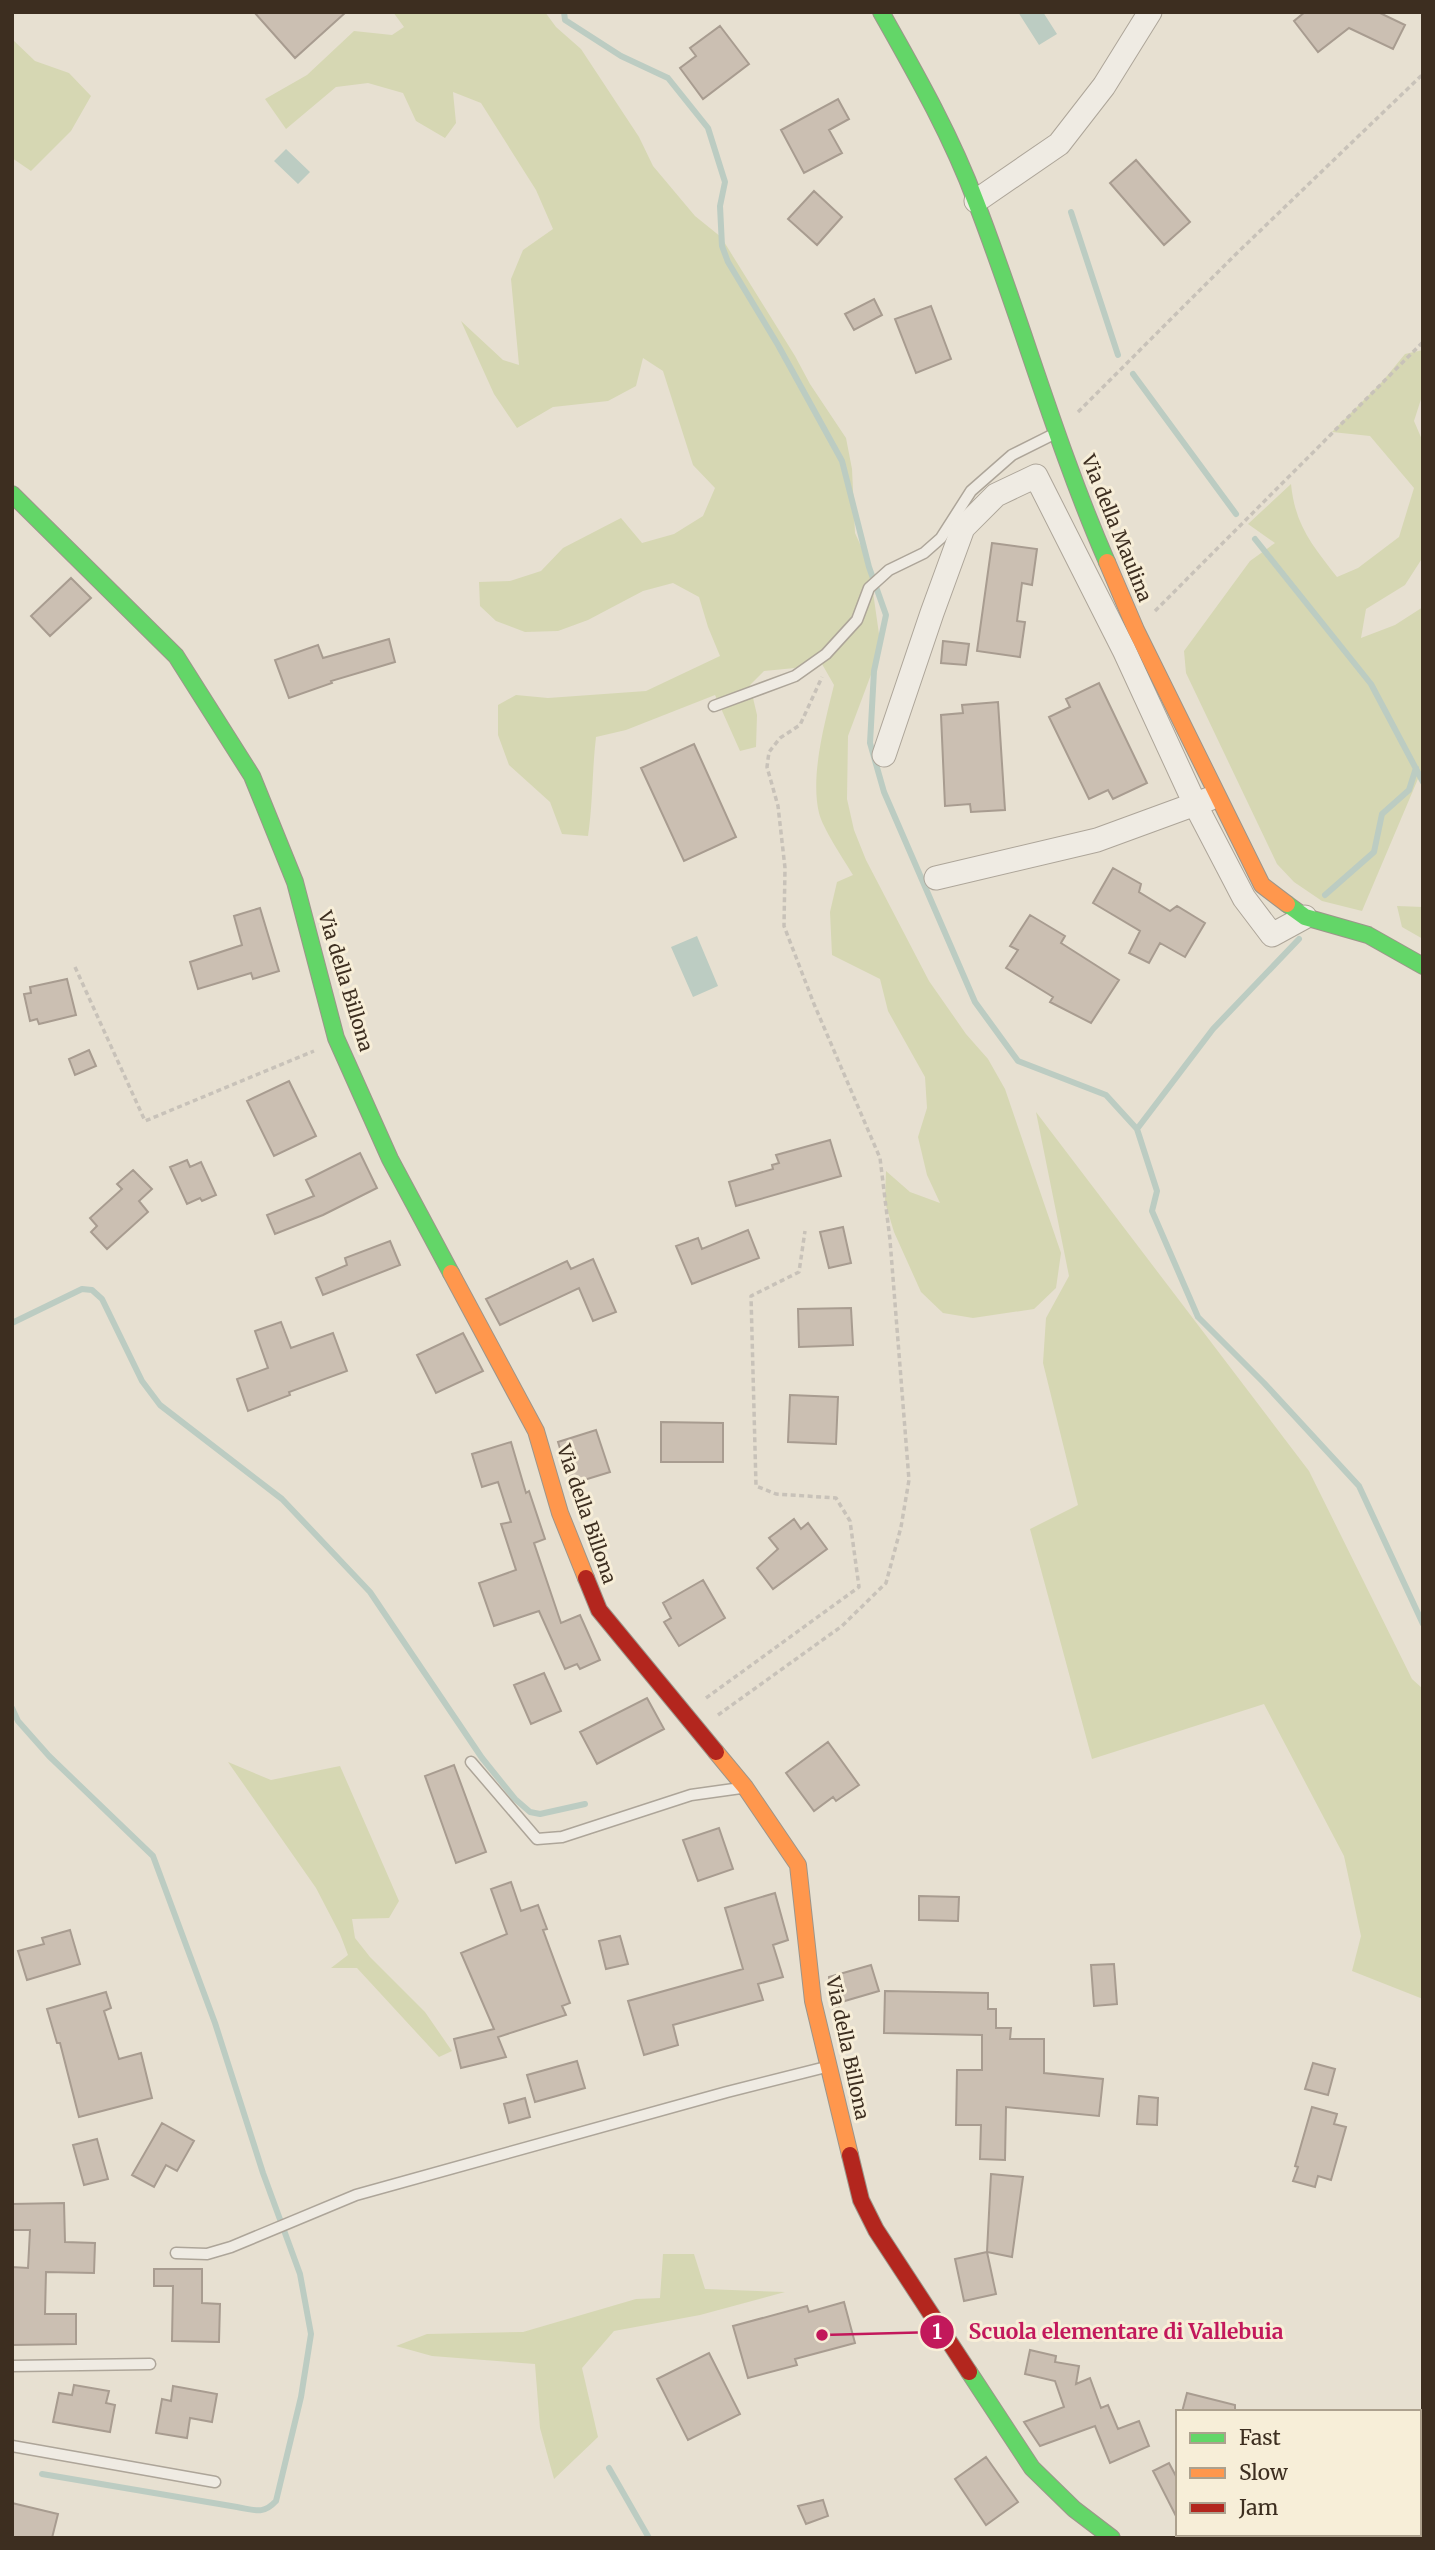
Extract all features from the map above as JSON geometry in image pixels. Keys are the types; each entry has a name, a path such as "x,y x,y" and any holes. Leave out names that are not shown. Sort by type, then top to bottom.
{"street":[{"name":"Via della Maulina","path":"881,12 936,109 976,201 1084,510 1136,630 1262,885 1305,917 1368,935 1423,966"},
{"path":"976,201 1059,144 1104,86 1150,12"},
{"path":"884,755 963,528 996,495 1036,475 1124,650 1195,804 1244,898 1272,935 1305,917"},
{"name":"Via della Billona","path":"12,494 176,656 253,776 295,882 338,1041 390,1159 536,1431 560,1513 599,1610 745,1787 798,1865 813,2001 861,2200 876,2230 1032,2468 1074,2509 1112,2538"},
{"path":"936,878 1097,840 1218,796"}],"lane":[{"path":"714,706 795,676 826,654 857,620 869,588 889,570 924,553 942,538 971,491 1012,455 1057,433"},
{"path":"471,1762 537,1839 562,1837 691,1795 745,1787"},
{"path":"176,2253 207,2254 356,2195 829,2066"},
{"path":"12,2366 150,2364"},
{"path":"12,2446 215,2482"}],"path":[{"path":"1057,433 1235,255 1423,74"},
{"path":"1136,630 1423,342"},
{"path":"698,1730 842,1626 886,1583 901,1527 909,1480 890,1240 880,1158 814,1004 784,926 785,868 778,806 767,767 769,752 780,738 800,725 824,673"},
{"path":"75,967 145,1121 338,1041"},
{"path":"684,1714 859,1587 850,1521 836,1498 776,1494 757,1486 751,1296 799,1272 805,1231"}],"green space":[{"path":"393,12 545,12 556,27 581,49 639,137 653,166 695,216 721,237 846,438 852,469 855,533 869,564 881,648 848,736 847,799 854,830 866,860 929,981 966,1034 988,1059 1005,1089 1061,1253 1056,1288 1034,1309 973,1318 943,1313 921,1292 894,1232 885,1202 886,1171 910,1192 940,1203 927,1175 918,1137 927,1108 925,1077 888,1011 880,979 832,955 830,912 837,882 853,875 829,836 819,813 817,766 834,685 818,657 795,668 764,671 750,685 757,715 756,747 740,751 715,695 626,730 596,737 588,836 562,834 550,802 509,765 498,735 498,705 516,695 548,698 646,691 720,656 699,597 673,583 643,591 588,620 558,631 525,632 496,621 480,606 479,582 510,581 541,571 563,548 621,518 642,543 674,534 703,516 715,488 693,465 663,371 643,358 636,386 608,401 553,407 517,428 494,394 461,321 503,360 519,365 511,279 523,250 553,229 536,190 481,103 453,92 456,123 445,138 416,121 403,93 368,83 336,87 286,129 265,99 307,75 354,31 392,35 404,27"},
{"path":"12,39 35,61 69,73 91,96 71,131 31,171 12,158"},
{"path":"1423,350 1423,393 1414,421 1423,442 1423,557 1405,585 1366,609 1361,638 1395,625 1423,607 1423,767 1362,911 1322,901 1294,882 1277,864 1186,673 1184,651 1250,561 1275,543 1248,524 1291,484 1296,511 1306,534 1337,577 1358,568 1399,537 1414,488 1370,436 1332,432 1382,382 1405,354"},
{"path":"1397,906 1423,907 1423,939 1402,927"},
{"path":"1036,1112 1309,1471 1412,1679 1423,1689 1423,1999 1352,1971 1361,1936 1344,1856 1264,1704 1092,1759 1030,1529 1078,1505 1043,1363 1046,1318 1069,1276"},
{"path":"228,1762 271,1780 340,1766 399,1901 389,1918 352,1919 355,1938 370,1957 425,2012 452,2051 439,2057 357,1968 331,1968 348,1955 340,1934 316,1888"},
{"path":"663,2254 694,2254 705,2289 785,2292 700,2315 614,2331 582,2368 598,2437 554,2479 540,2428 535,2364 432,2356 396,2346 427,2334 523,2332 636,2299 660,2298"},
{"path":"1423,2503 1423,2538 1357,2538 1421,2536"}],"shaded area":[{"path":"1018,12 1043,12 1057,34 1039,45"},
{"path":"286,149 310,172 298,184 274,161"},
{"path":"697,936 718,986 693,997 671,947"}],"building":[{"path":"254,12 346,12 295,58"},
{"path":"1305,12 1378,12 1405,25 1393,49 1349,28 1318,52 1294,21"},
{"path":"720,26 749,64 703,99 680,68 696,56 690,48"},
{"path":"838,99 849,119 829,130 842,153 804,173 781,130"},
{"path":"1136,160 1190,222 1164,245 1110,183"},
{"path":"814,191 842,217 817,245 788,219"},
{"path":"874,299 882,315 854,330 845,314"},
{"path":"931,306 951,359 916,373 895,319"},
{"path":"992,543 1037,549 1032,585 1022,583 1017,621 1025,622 1020,657 977,651"},
{"path":"71,578 91,598 50,636 31,616"},
{"path":"389,639 395,662 331,681 332,683 289,698 275,660 318,645 323,658"},
{"path":"943,641 969,644 966,665 941,663"},
{"path":"1099,683 1147,783 1113,799 1108,790 1089,799 1049,717 1070,707 1066,699"},
{"path":"998,702 1005,810 971,812 970,804 945,806 941,715 963,713 962,705"},
{"path":"694,744 736,837 684,861 641,768"},
{"path":"1113,868 1141,884 1139,892 1170,911 1177,906 1205,923 1185,957 1160,943 1149,963 1129,953 1140,931 1093,903"},
{"path":"260,908 279,971 253,979 251,973 198,989 190,962 242,945 234,916"},
{"path":"1030,915 1065,936 1061,943 1119,980 1091,1023 1050,1002 1053,997 1006,968 1018,950 1010,946"},
{"path":"67,979 76,1015 39,1024 37,1019 30,1021 24,994 31,993 30,987"},
{"path":"89,1050 96,1066 75,1075 69,1059"},
{"path":"289,1081 316,1136 274,1156 247,1101"},
{"path":"830,1140 841,1176 736,1206 729,1182 773,1169 772,1165 779,1163 776,1155"},
{"path":"360,1153 377,1188 323,1215 275,1234 267,1215 314,1196 306,1180"},
{"path":"187,1160 190,1167 201,1162 216,1195 187,1204 170,1167"},
{"path":"133,1170 152,1189 139,1201 148,1212 107,1249 91,1232 97,1226 90,1218 122,1189 117,1184"},
{"path":"843,1227 851,1263 829,1268 820,1232"},
{"path":"748,1230 759,1258 692,1284 676,1246 698,1238 702,1249"},
{"path":"390,1241 400,1265 323,1295 316,1278 347,1265 345,1258"},
{"path":"593,1259 616,1312 593,1321 579,1288 500,1325 486,1299 567,1261 571,1269"},
{"path":"851,1308 853,1345 799,1347 798,1309"},
{"path":"281,1322 291,1348 333,1333 347,1371 289,1392 290,1395 248,1411 237,1379 268,1368 255,1331"},
{"path":"463,1333 483,1371 436,1393 417,1355"},
{"path":"790,1395 838,1397 836,1444 788,1442"},
{"path":"661,1422 723,1423 723,1462 661,1462"},
{"path":"596,1430 610,1472 571,1484 558,1442"},
{"path":"511,1442 526,1493 529,1491 545,1539 534,1543 561,1623 580,1615 600,1660 580,1669 577,1664 565,1669 539,1611 494,1626 479,1583 516,1570 501,1524 511,1522 498,1482 482,1487 472,1454"},
{"path":"794,1519 801,1529 808,1523 827,1549 773,1589 757,1568 778,1549 769,1538"},
{"path":"703,1580 725,1618 679,1646 664,1622 671,1618 663,1603"},
{"path":"544,1673 561,1711 531,1724 514,1685"},
{"path":"647,1698 664,1729 597,1764 580,1732"},
{"path":"828,1742 859,1785 836,1801 833,1797 814,1811 786,1773"},
{"path":"454,1765 486,1852 456,1863 425,1776"},
{"path":"719,1828 733,1869 698,1881 683,1840"},
{"path":"511,1882 521,1911 538,1905 547,1929 543,1930 570,2003 562,2006 566,2015 498,2037 506,2057 461,2068 454,2039 494,2029 461,1953 507,1934 491,1889"},
{"path":"775,1893 788,1940 773,1945 783,1977 758,1984 763,2000 673,2025 678,2045 644,2055 628,2001 743,1969 725,1908"},
{"path":"919,1896 959,1897 958,1921 919,1920"},
{"path":"70,1930 80,1964 27,1980 18,1951 44,1944 42,1938"},
{"path":"620,1936 628,1964 606,1969 599,1941"},
{"path":"1114,1964 1117,2004 1094,2006 1091,1965"},
{"path":"871,1965 879,1991 838,2003 851,2051 844,2053 831,1998 829,1977"},
{"path":"885,1991 988,1993 988,2009 996,2009 996,2028 1011,2028 1010,2039 1044,2039 1044,2073 1103,2079 1099,2116 1006,2107 1005,2160 980,2159 981,2125 956,2125 957,2070 982,2070 982,2035 884,2033"},
{"path":"106,1992 111,2008 104,2011 119,2059 141,2053 152,2098 79,2117 60,2043 57,2043 47,2009"},
{"path":"577,2061 585,2088 535,2102 527,2075"},
{"path":"1313,2063 1335,2069 1328,2095 1305,2089"},
{"path":"1139,2096 1158,2098 1157,2125 1137,2124"},
{"path":"525,2098 530,2117 509,2123 504,2104"},
{"path":"1312,2107 1337,2114 1334,2124 1346,2127 1331,2180 1318,2176 1315,2187 1293,2181"},
{"path":"162,2123 194,2141 177,2171 166,2165 154,2187 132,2175"},
{"path":"97,2139 108,2179 84,2185 73,2145"},
{"path":"991,2174 1023,2177 1012,2257 987,2252"},
{"path":"64,2203 65,2242 95,2243 94,2273 46,2272 45,2314 76,2314 76,2344 12,2345 12,2267 28,2268 30,2230 12,2230 12,2204"},
{"path":"987,2252 996,2294 964,2301 955,2259"},
{"path":"154,2269 202,2269 202,2303 220,2304 219,2342 172,2341 173,2286 154,2286"},
{"path":"844,2302 855,2343 795,2359 797,2365 748,2378 733,2326 807,2306 809,2312"},
{"path":"1030,2350 1056,2356 1055,2362 1079,2366 1076,2384 1090,2378 1101,2408 1108,2405 1118,2429 1139,2421 1149,2446 1110,2463 1095,2426 1040,2446 1024,2422 1064,2407 1055,2381 1025,2374"},
{"path":"709,2353 740,2414 688,2440 657,2379"},
{"path":"74,2385 109,2391 106,2403 115,2405 110,2432 53,2422 59,2393 72,2395"},
{"path":"173,2386 217,2394 212,2422 190,2418 187,2438 156,2433 162,2399 171,2401"},
{"path":"1187,2393 1235,2405 1235,2410 1183,2410"},
{"path":"986,2457 1018,2502 986,2525 955,2479"},
{"path":"1169,2463 1176,2476 1176,2516 1153,2471"},
{"path":"823,2500 828,2516 806,2524 798,2506"},
{"path":"12,2503 58,2514 52,2538 12,2538"}],"waterway":[{"path":"564,12 565,20 621,56 668,78 708,128 725,182 720,206 722,246 728,262 778,345 842,461 869,567 886,615 874,671 870,743 884,792 975,1002 1018,1061 1106,1095 1137,1129 1157,1191 1152,1211 1198,1317 1264,1383 1359,1486 1423,1624"},
{"path":"1071,212 1118,355"},
{"path":"1133,374 1236,514"},
{"path":"1255,539 1371,684 1423,782"},
{"path":"1325,895 1374,852 1382,814 1409,790 1416,768"},
{"path":"1137,1129 1213,1029 1299,939"},
{"path":"12,1323 82,1289 92,1290 102,1299 142,1381 160,1405 282,1499 370,1592 482,1758 515,1799 530,1812 540,1814 585,1804"},
{"path":"12,1708 18,1721 49,1756 153,1856 215,2023 263,2173 300,2274 311,2334 301,2397 276,2501 267,2508 254,2510 42,2474"},
{"path":"609,2468 649,2538"}],"traffic: fast":[{"path":"881,12 932,105 966,177 1071,473 1107,562"},
{"path":"12,494 176,656 252,776 295,882 336,1038 390,1159 451,1273"},
{"path":"1287,904 1305,917 1368,935 1423,966"},
{"path":"969,2372 1032,2468 1074,2509 1112,2538"}],"traffic: slow":[{"path":"1107,562 1136,630 1262,885 1287,904"},
{"path":"451,1273 536,1431 560,1513 586,1578"},
{"path":"716,1752 745,1787 798,1865 813,2001 850,2155"}],"traffic: jam":[{"path":"586,1578 599,1610 716,1752"},
{"path":"850,2155 861,2200 876,2230 969,2372"}],"place":[{"name":"Scuola elementare di Vallebuia","path":"822,2335"}]}
